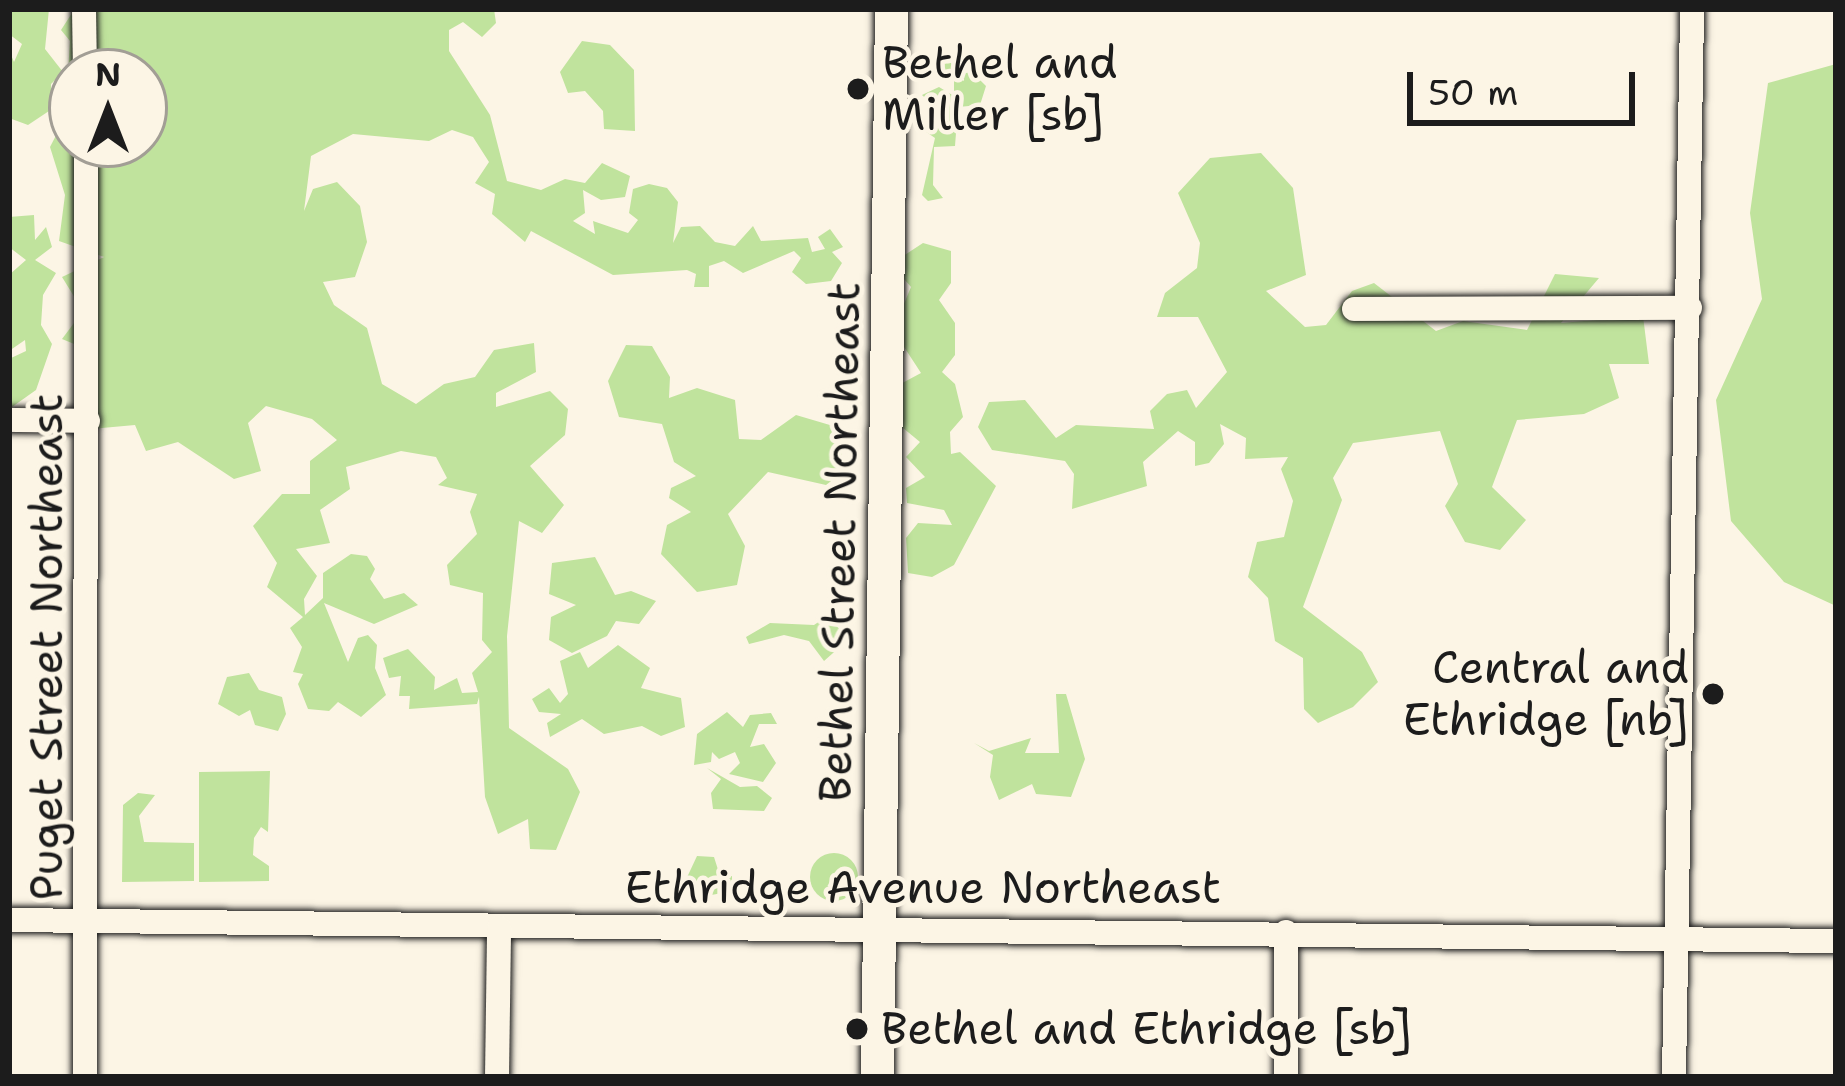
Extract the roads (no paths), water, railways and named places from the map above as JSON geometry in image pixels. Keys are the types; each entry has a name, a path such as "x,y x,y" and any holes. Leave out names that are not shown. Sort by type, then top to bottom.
{"street":[{"path":"84,9 85,48"},
{"name":"Bethel Street Northeast","path":"878,1077 891,9"},
{"path":"1674,1077 1692,9"},
{"name":"Puget Street Northeast","path":"86,168 86,1077"},
{"path":"1354,309 1690,308"},
{"path":"9,420 88,421"},
{"name":"Ethridge Avenue Northeast","path":"9,920 1836,941"},
{"path":"497,1077 500,928"},
{"path":"1286,932 1286,1077"}],"place":[{"name":"Bethel and Miller [sb]","path":"858,89"},
{"name":"Central and Ethridge [nb]","path":"1713,694"},
{"name":"Bethel and Ethridge [sb]","path":"857,1029"}]}
